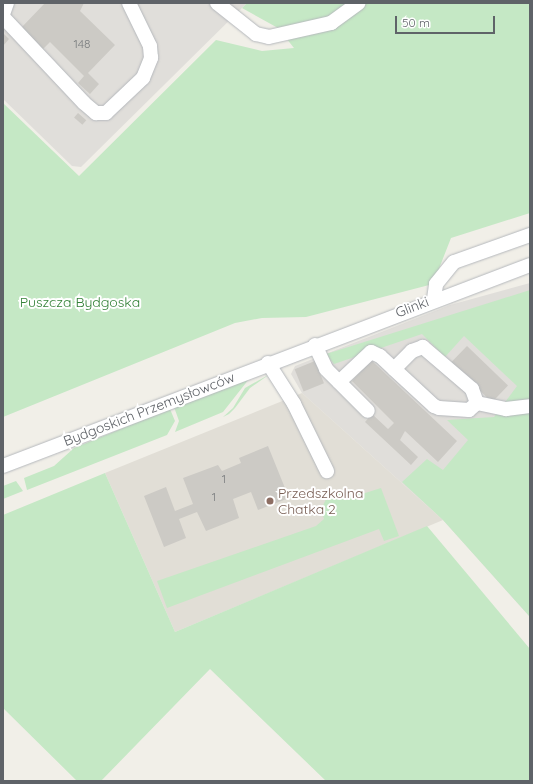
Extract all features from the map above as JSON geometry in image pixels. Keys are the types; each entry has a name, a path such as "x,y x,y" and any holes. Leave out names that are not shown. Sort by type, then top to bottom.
{"street":[{"path":"7,3 3,15 84,103 96,113 106,113 143,78 151,58 150,46 129,3"},
{"path":"220,4 232,18 256,34 269,37 331,23 360,3"},
{"path":"434,299 436,284 454,262 530,235"},
{"name":"Glinki","path":"296,352 434,299 530,265"},
{"path":"315,345 326,370 368,411"},
{"path":"394,369 412,351 423,347 472,389 476,403"},
{"name":"Bydgoskich Przemysłowców","path":"3,466 296,352"},
{"path":"339,382 371,352 394,369 439,408 469,410 476,403"},
{"path":"268,363 294,404 327,471"},
{"path":"476,403 506,409 530,406"}],"shaded area":[{"path":"3,3 247,3 81,167 72,166 3,99"},
{"path":"530,283 530,617 443,520 302,393 291,374 295,366 450,305"},
{"name":"Przedszkolna Chatka 2","path":"302,393 443,520 175,632 105,473"}],"green space":[{"name":"Puszcza Bydgoska","path":"247,3 530,3 530,213 451,238 433,284 306,317 262,318 235,323 3,417 3,103 79,176 216,40 262,51 294,48 278,28 242,8"},
{"path":"530,290 530,617 443,520 402,482 427,459 443,470 468,440 447,420 494,417 517,386 464,336 445,357 422,334 334,364 326,354"},
{"path":"270,374 250,388 235,408 223,417 233,408 245,388"},
{"path":"249,379 223,412 175,432 179,421 174,407"},
{"path":"170,409 175,421 167,435 27,490 24,478 54,466 74,448"},
{"path":"105,473 175,632 427,526 530,649 530,781 326,781 210,669 101,781 77,781 3,708 3,515"},
{"path":"16,481 23,491 3,499 3,486"},
{"path":"381,488 399,536 384,541 379,529 167,608 157,581 316,526 324,519 321,510 326,499 351,489 362,494"}],"building":[{"path":"45,3 84,3 80,11 115,45 88,73 99,84 90,94 78,83 84,76 50,42 43,49 21,28"},
{"path":"3,33 9,39 3,46"},
{"path":"78,113 86,120 82,125 74,118"},
{"path":"467,346 508,386 492,402 451,363"},
{"path":"371,360 457,441 438,462 405,431 400,440 418,457 411,465 365,422 372,414 388,429 394,423 352,381"},
{"path":"315,361 324,383 304,391 295,369"},
{"path":"268,446 289,498 258,510 251,492 233,499 239,518 206,531 197,512 179,519 186,538 164,547 144,496 166,487 175,511 193,504 183,478 218,465 222,471 241,463 239,458"}],"place":[{"name":"Przedszkolna Chatka 2","path":"270,501"}]}
